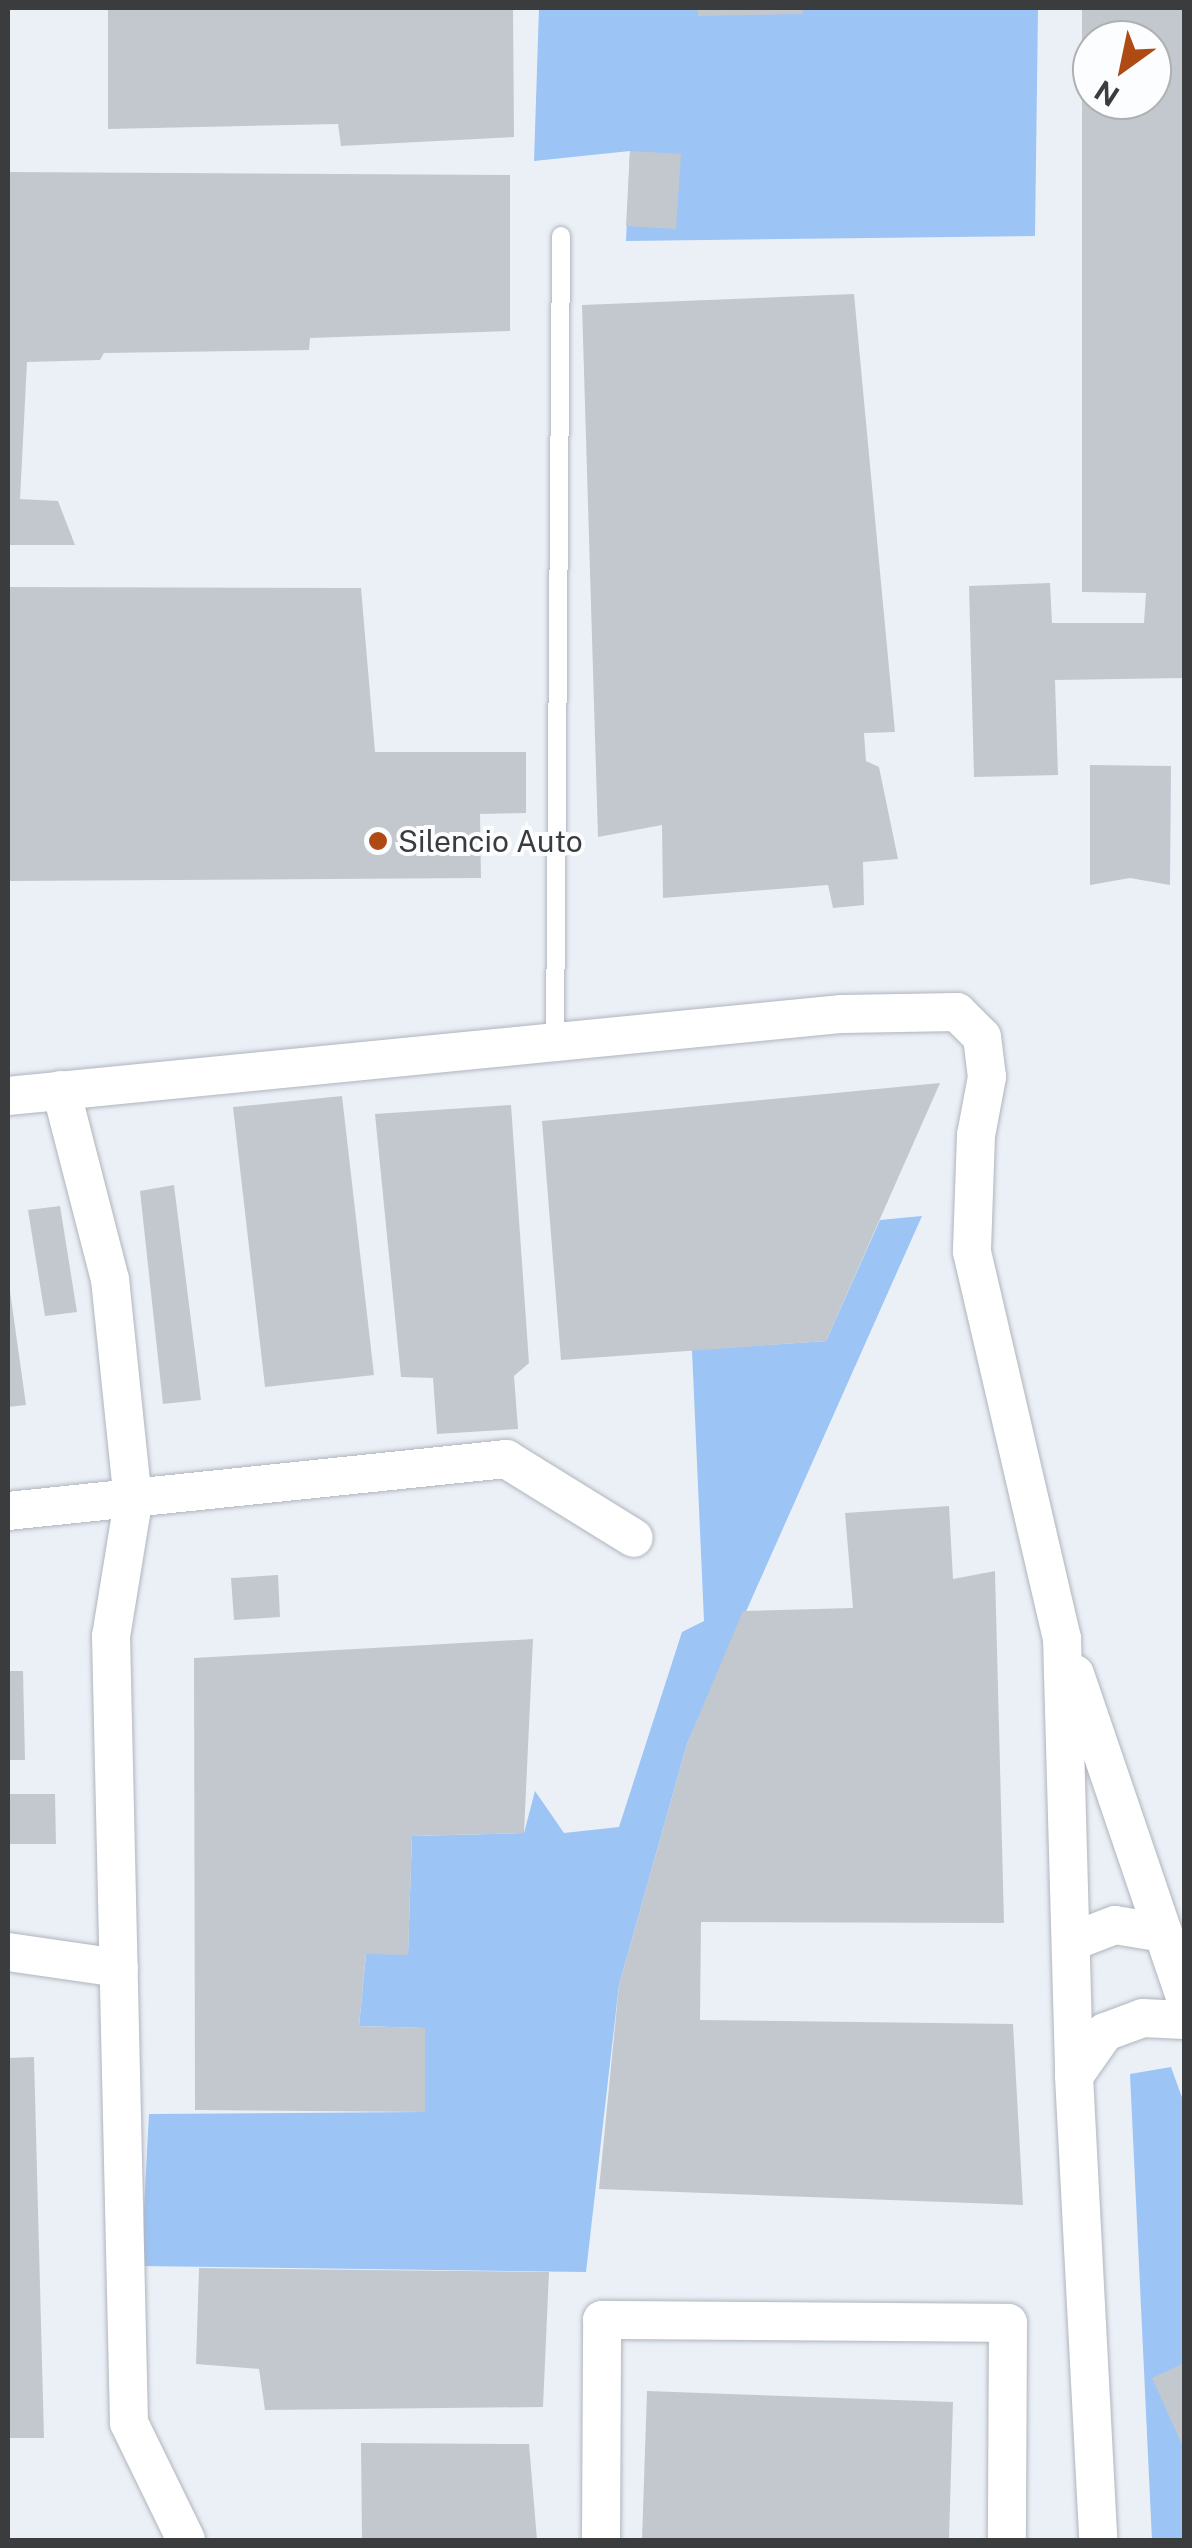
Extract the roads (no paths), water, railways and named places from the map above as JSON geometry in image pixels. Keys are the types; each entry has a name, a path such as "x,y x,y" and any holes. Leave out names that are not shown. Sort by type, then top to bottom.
{"street":[{"path":"8,1096 555,1038 842,1014 957,1012 982,1037 988,1077 976,1135 972,1252 1062,1638 1184,1994"},
{"path":"61,1090 110,1279 133,1502 111,1636 130,2423 186,2540"},
{"path":"8,1511 133,1502 506,1459 634,1538"},
{"path":"1062,1638 1074,2076 1098,2540"},
{"path":"1070,1942 1115,1925 1163,1932"},
{"path":"8,1952 119,1968"},
{"path":"1074,2076 1106,2032 1143,2018 1184,2020"},
{"path":"601,2540 602,2320 1008,2324 1007,2540"}],"lane":[{"path":"555,1038 562,236"}],"place":[{"name":"Silencio Auto","path":"378,841"}]}
